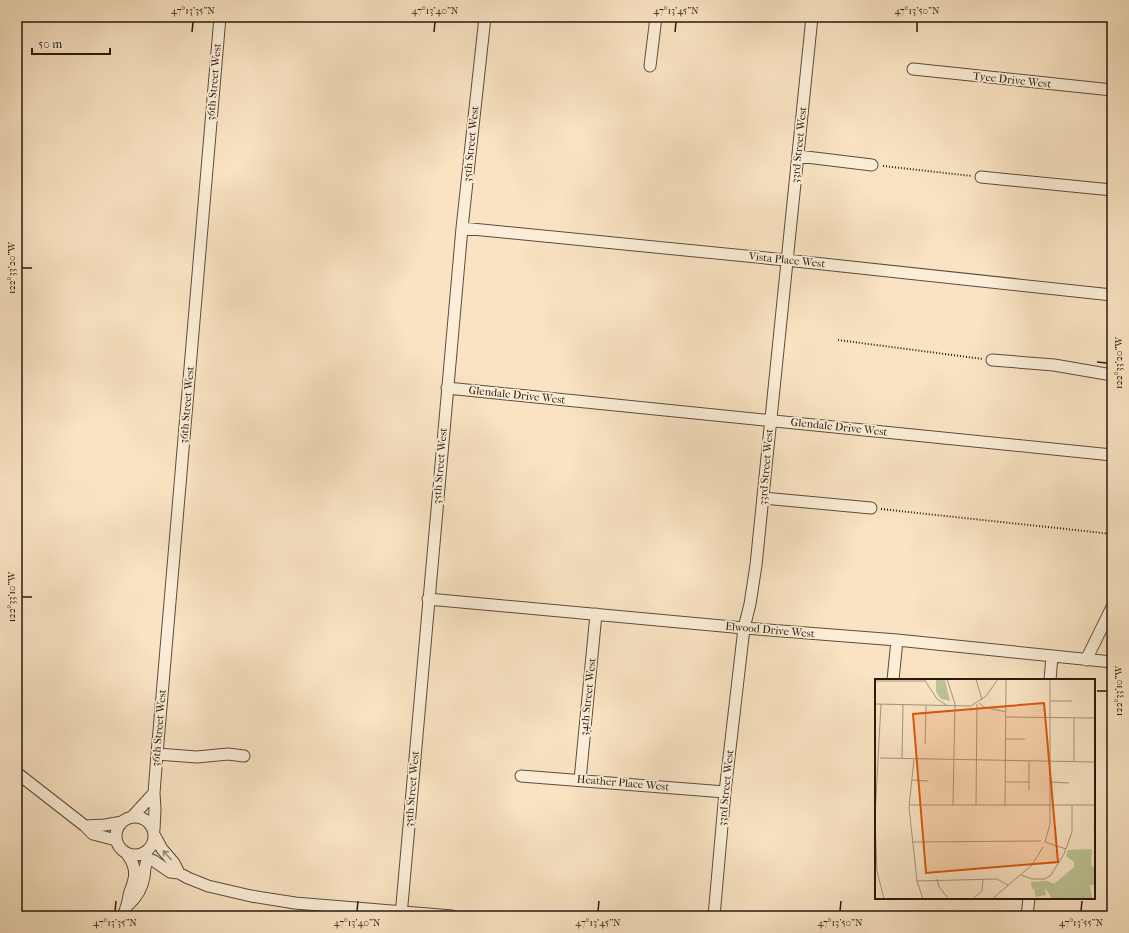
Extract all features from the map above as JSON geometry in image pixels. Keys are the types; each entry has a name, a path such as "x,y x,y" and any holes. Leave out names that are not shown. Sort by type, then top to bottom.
{"street":[{"name":"36th Street West","path":"155,833 154,793 157,754 220,17"},
{"name":"35th Street West","path":"401,914 462,228 485,17"},
{"path":"650,66 656,17"},
{"name":"33rd Street West","path":"714,916 725,792 744,628 750,604 763,498 786,260 812,17"},
{"name":"Tyee Drive West","path":"913,69 1112,90"},
{"path":"798,156 872,165"},
{"path":"981,176 1112,190"},
{"name":"Vista Place West","path":"462,228 786,260 1112,295"},
{"path":"992,360 1054,365 1112,375"},
{"name":"Glendale Drive West","path":"448,388 1112,455"},
{"path":"763,498 871,508"},
{"name":"Elwood Drive West","path":"428,598 744,628 897,640 1112,662"},
{"path":"1086,660 1112,607"},
{"name":"34th Street West","path":"580,780 596,614"},
{"path":"893,679 897,640"},
{"path":"1050,679 1052,656"},
{"path":"157,754 198,757 228,754 244,756"},
{"path":"17,773 85,826 93,834 116,840"},
{"name":"Heather Place West","path":"521,776 725,792"},
{"path":"133,816 154,793"},
{"path":"123,916 128,905 129,894 134,883 135,872 134,863 128,854 118,846 116,833 118,827 127,818 133,816 140,817 146,819 151,824 162,849 174,863 178,872"},
{"path":"85,826 122,822"},
{"path":"128,905 137,898 144,878 144,866 150,849 154,843 155,833"},
{"path":"128,854 147,856 170,872 178,872 188,878 208,886 251,896 401,914 452,916"},
{"path":"1027,916 1029,899"}],"path":[{"path":"872,165 981,176"},
{"path":"838,340 992,360"},
{"path":"871,508 1112,534"}]}
